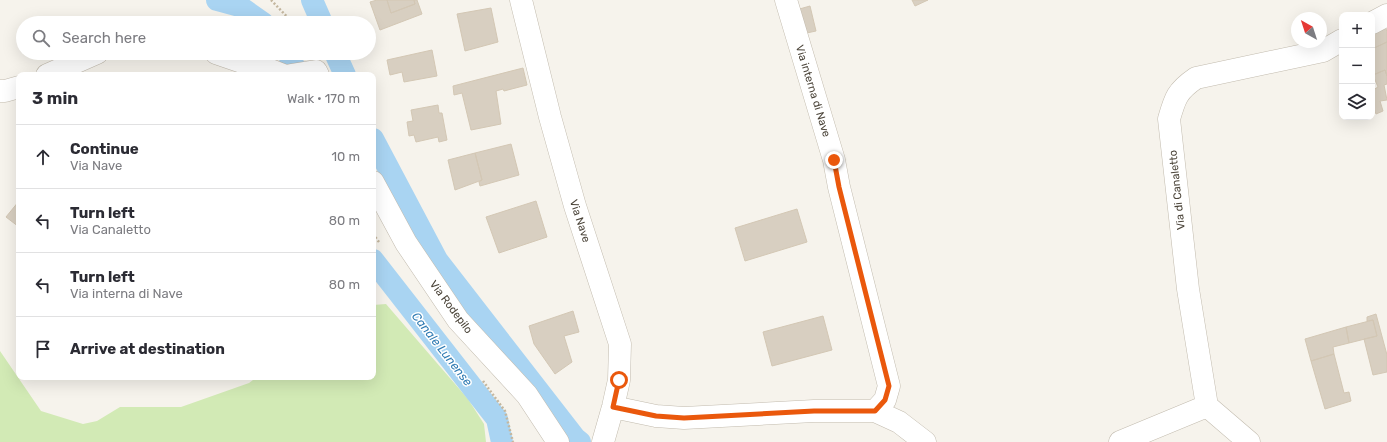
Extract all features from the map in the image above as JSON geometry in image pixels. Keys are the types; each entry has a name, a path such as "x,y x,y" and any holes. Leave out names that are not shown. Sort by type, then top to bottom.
{"street":[{"name":"Via Nave","path":"521,0 550,117 575,206 620,344 619,380 603,440"},
{"name":"Via interna di Nave","path":"786,0 834,160 839,187 889,386 885,400 875,411"},
{"path":"1375,21 1387,15"},
{"name":"Via di Canaletto","path":"1208,406 1188,289 1169,119 1175,98 1184,86 1196,78 1323,50 1339,42"},
{"path":"54,72 81,60"},
{"path":"236,60 251,65 260,66 275,72"},
{"path":"0,91 16,88"},
{"name":"Via Rodepilo","path":"376,188 406,243 458,320 527,395 558,442"},
{"path":"1120,442 1208,406 1249,442"},
{"path":"613,407 656,416 684,418 814,411 875,411 899,422 925,442"}],"path":[{"path":"271,0 286,16"}],"green space":[{"path":"386,304 468,399 484,424 486,442 0,442 0,351 16,374 16,380 20,380 41,411 83,424 97,421 120,407 181,407 249,383 253,380 376,380 376,305"}],"building":[{"path":"387,0 391,13 415,4 414,0 417,0 422,14 380,30 370,2"},
{"path":"387,0 414,0 415,4 391,13"},
{"path":"912,0 928,0 915,6"},
{"path":"810,6 816,31 802,34 796,10"},
{"path":"491,8 498,42 465,51 457,14"},
{"path":"1385,25 1387,42 1375,48 1375,32"},
{"path":"1387,42 1387,76 1385,70 1375,74 1375,48"},
{"path":"432,50 437,76 404,82 402,72 390,75 387,60"},
{"path":"523,68 527,85 504,91 503,89 496,91 501,124 471,130 462,93 454,95 453,86"},
{"path":"1385,70 1387,76 1387,84 1384,85 1387,100 1380,101 1383,111 1376,114 1375,89 1378,87 1375,80 1375,74"},
{"path":"438,105 439,113 442,113 447,140 439,142 438,137 416,142 414,135 409,136 407,122 413,121 411,110"},
{"path":"511,144 519,175 480,186 479,182 482,180 475,153"},
{"path":"475,153 482,180 455,190 448,160"},
{"path":"536,201 547,237 499,253 486,217"},
{"path":"16,205 16,225 6,217"},
{"path":"797,209 807,242 745,261 735,228"},
{"path":"573,311 579,332 564,336 572,362 555,374 534,344 529,326"},
{"path":"1376,314 1387,355 1387,372 1373,375 1364,339 1377,336 1373,320 1367,321 1367,317"},
{"path":"823,316 832,350 772,366 763,332"},
{"path":"1373,320 1377,336 1349,343 1346,327"},
{"path":"1346,327 1349,343 1333,347 1334,354 1311,361 1305,339"},
{"path":"1334,354 1344,393 1349,392 1351,401 1325,409 1311,361"}],"waterway":[{"name":"Canale Lunense","path":"217,0 239,6 253,16"},
{"path":"312,0 319,16"},
{"name":"Canale Lunense","path":"291,60 297,72"},
{"path":"338,60 344,72"},
{"path":"376,145 437,260 575,438 580,442"},
{"name":"Canale Lunense","path":"376,264 497,419 502,442"}],"route":[{"path":"619,380 613,407 656,416 684,418 814,411 875,411 885,400 889,386 860,264 839,187 834,160"}]}
